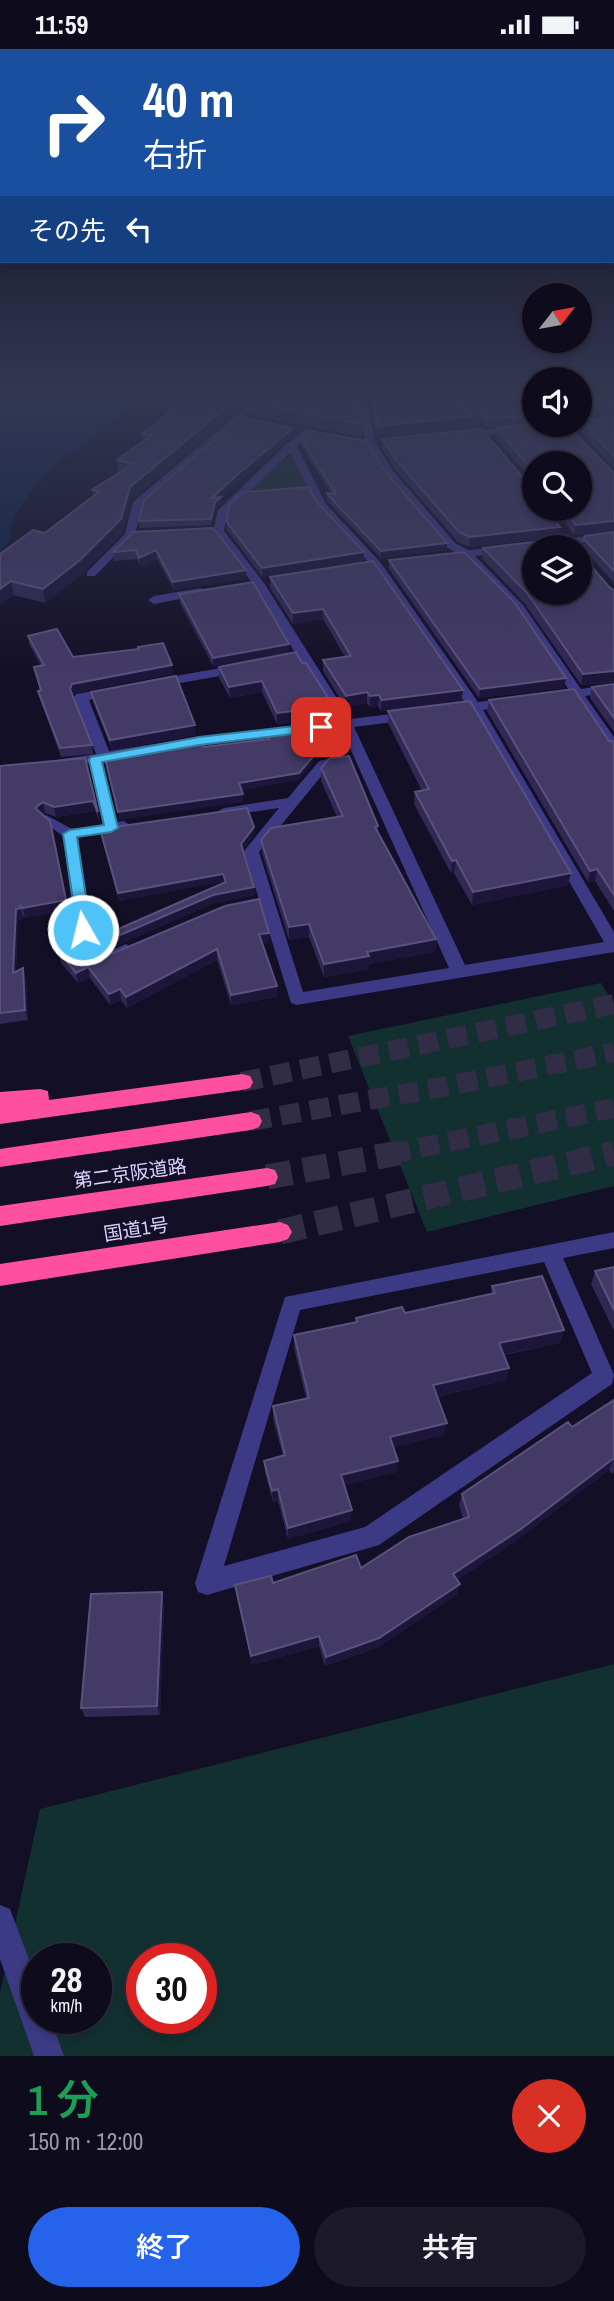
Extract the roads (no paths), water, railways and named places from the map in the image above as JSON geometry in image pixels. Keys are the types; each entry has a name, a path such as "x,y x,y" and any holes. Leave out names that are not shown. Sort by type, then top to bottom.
{"highway":[{"path":"0,1115 242,1082"},
{"path":"0,1100 183,1091"},
{"name":"第二京阪道路","path":"0,1158 251,1121"},
{"name":"第二京阪道路","path":"0,1216 267,1177"},
{"name":"国道1号","path":"0,1275 280,1232"},
{"path":"0,1285 114,1257"}],"street":[{"path":"91,575 130,535 137,504 154,490"},
{"path":"245,490 222,512 218,531 258,584 297,658 346,724 460,973"},
{"path":"313,490 321,505 377,565 475,707 614,946 296,999 259,902 251,851 324,764 362,760"},
{"path":"403,490 452,546 467,554 519,608 614,747"},
{"path":"205,532 218,531"},
{"path":"562,531 565,535"},
{"path":"130,535 142,534"},
{"path":"592,541 614,536"},
{"path":"428,559 519,548"},
{"path":"363,567 390,563"},
{"path":"154,600 219,590"},
{"path":"111,828 99,758 81,697 251,666"},
{"path":"55,764 199,741 614,688"},
{"path":"207,814 290,802"},
{"path":"46,819 70,834 139,824"},
{"path":"70,834 83,930 110,957 135,946"},
{"path":"550,1252 604,1377 371,1537 207,1583 292,1303 550,1252 614,1240"},
{"path":"0,1919 49,2056"}],"water":[{"path":"0,490 34,490 14,519 11,538 0,552"}],"tunnel":[{"path":"242,1082 614,1004"},
{"path":"251,1121 453,1085 614,1052"},
{"path":"390,1154 614,1108"},
{"path":"267,1177 399,1153"},
{"path":"280,1232 614,1153 608,1154"}]}
